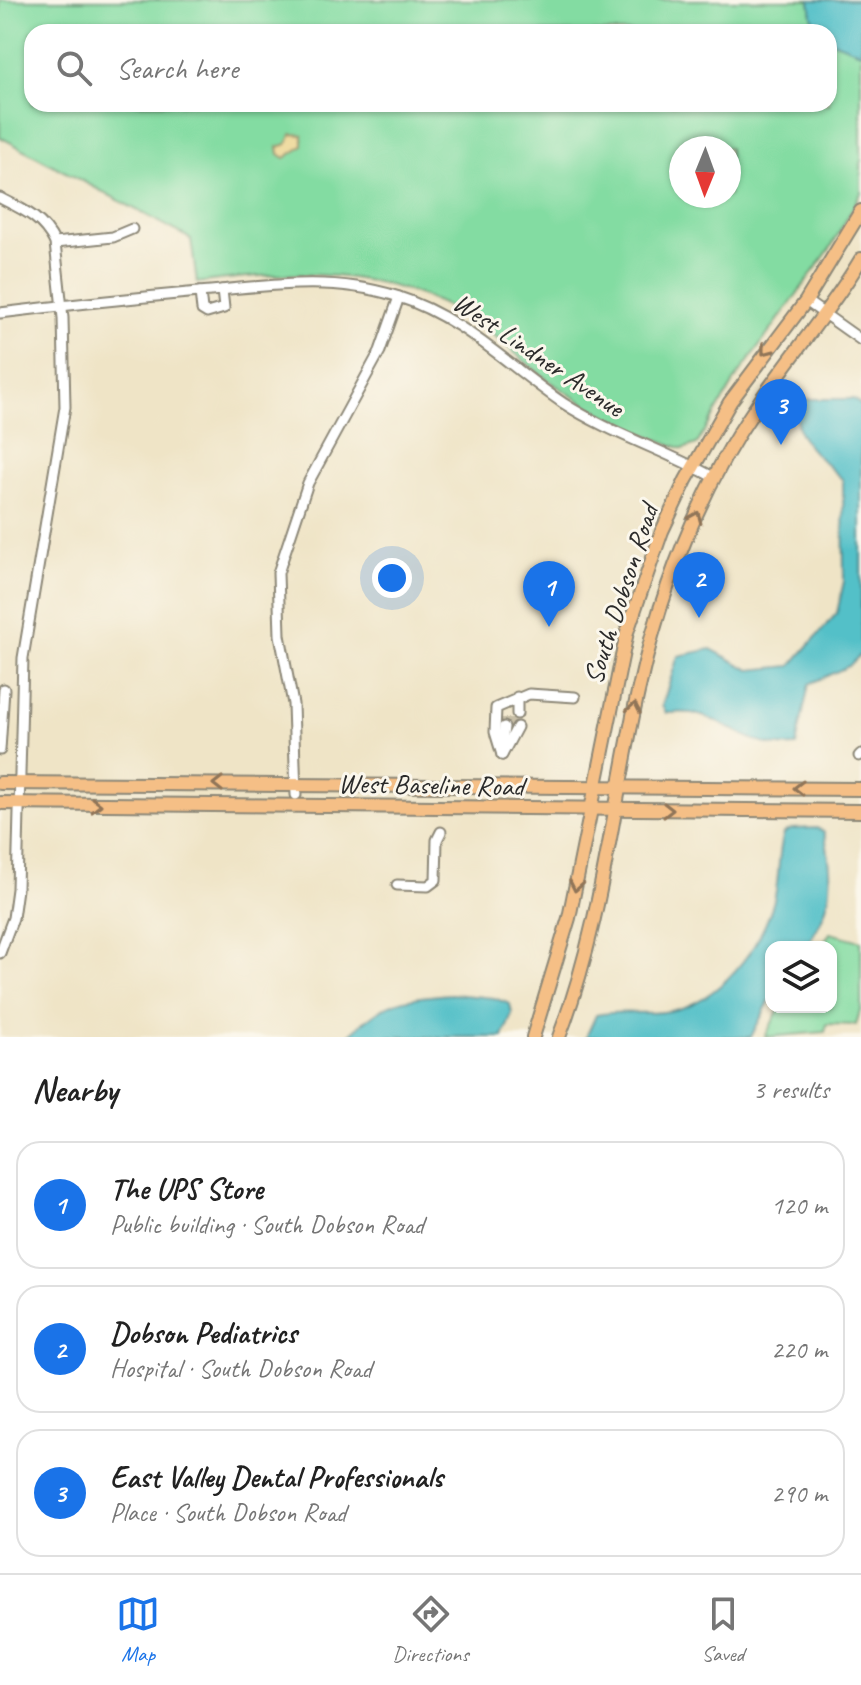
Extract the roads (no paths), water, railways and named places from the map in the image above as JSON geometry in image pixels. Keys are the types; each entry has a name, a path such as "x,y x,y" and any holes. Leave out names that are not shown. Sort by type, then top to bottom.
{"main road":[{"name":"South Dobson Road","path":"533,1037 548,995 576,888 627,632 662,531 693,466 750,372 806,301 861,211"},
{"name":"South Dobson Road","path":"559,1037 572,1003 594,921 637,695 658,615 679,557 715,478 755,408 825,315 861,259"},
{"name":"West Baseline Road","path":"0,783 296,790 595,785 861,789"},
{"name":"West Baseline Road","path":"0,803 861,811"},
{"path":"548,995 572,1003"}],"street":[{"path":"0,198 47,225 55,243 62,305 65,407 31,597 20,705 16,904 0,953"},
{"path":"55,243 113,237 132,229"},
{"name":"West Lindner Avenue","path":"0,313 322,282 399,297 470,331 538,385 594,421 715,478"},
{"path":"200,292 202,310 207,313 224,308 222,290"},
{"path":"296,790 293,704 280,635 278,573 308,483 380,351 399,297"},
{"path":"806,301 861,340"},
{"path":"0,750 4,689"},
{"path":"510,727 502,755 495,732 496,708 511,708 529,694 575,697"},
{"path":"397,885 428,886 436,880 441,832"}],"water":[{"path":"810,0 861,0 861,52 837,43 837,24 816,24"},
{"path":"804,399 853,399 861,405 861,654 849,666 809,684 796,746 781,746 756,741 695,714 666,713 662,706 678,656 711,649 750,670 791,666 837,613 844,581 843,480 816,454 801,434 797,423 798,411"},
{"path":"817,828 824,832 830,864 830,892 822,919 809,941 765,941 765,1010 751,1037 586,1037 596,1015 670,1011 689,1005 722,984 749,953 768,918 776,892 784,833 792,829"},
{"path":"452,994 494,998 510,1004 512,1014 503,1037 347,1037 372,1015 394,1003"}],"tunnel":[{"path":"504,714 504,727"},
{"path":"511,714 511,727"}],"place":[{"name":"East Valley Dental Professionals","path":"781,445"},
{"name":"Dobson Pediatrics","path":"699,618"},
{"name":"The UPS Store","path":"549,627"}]}
